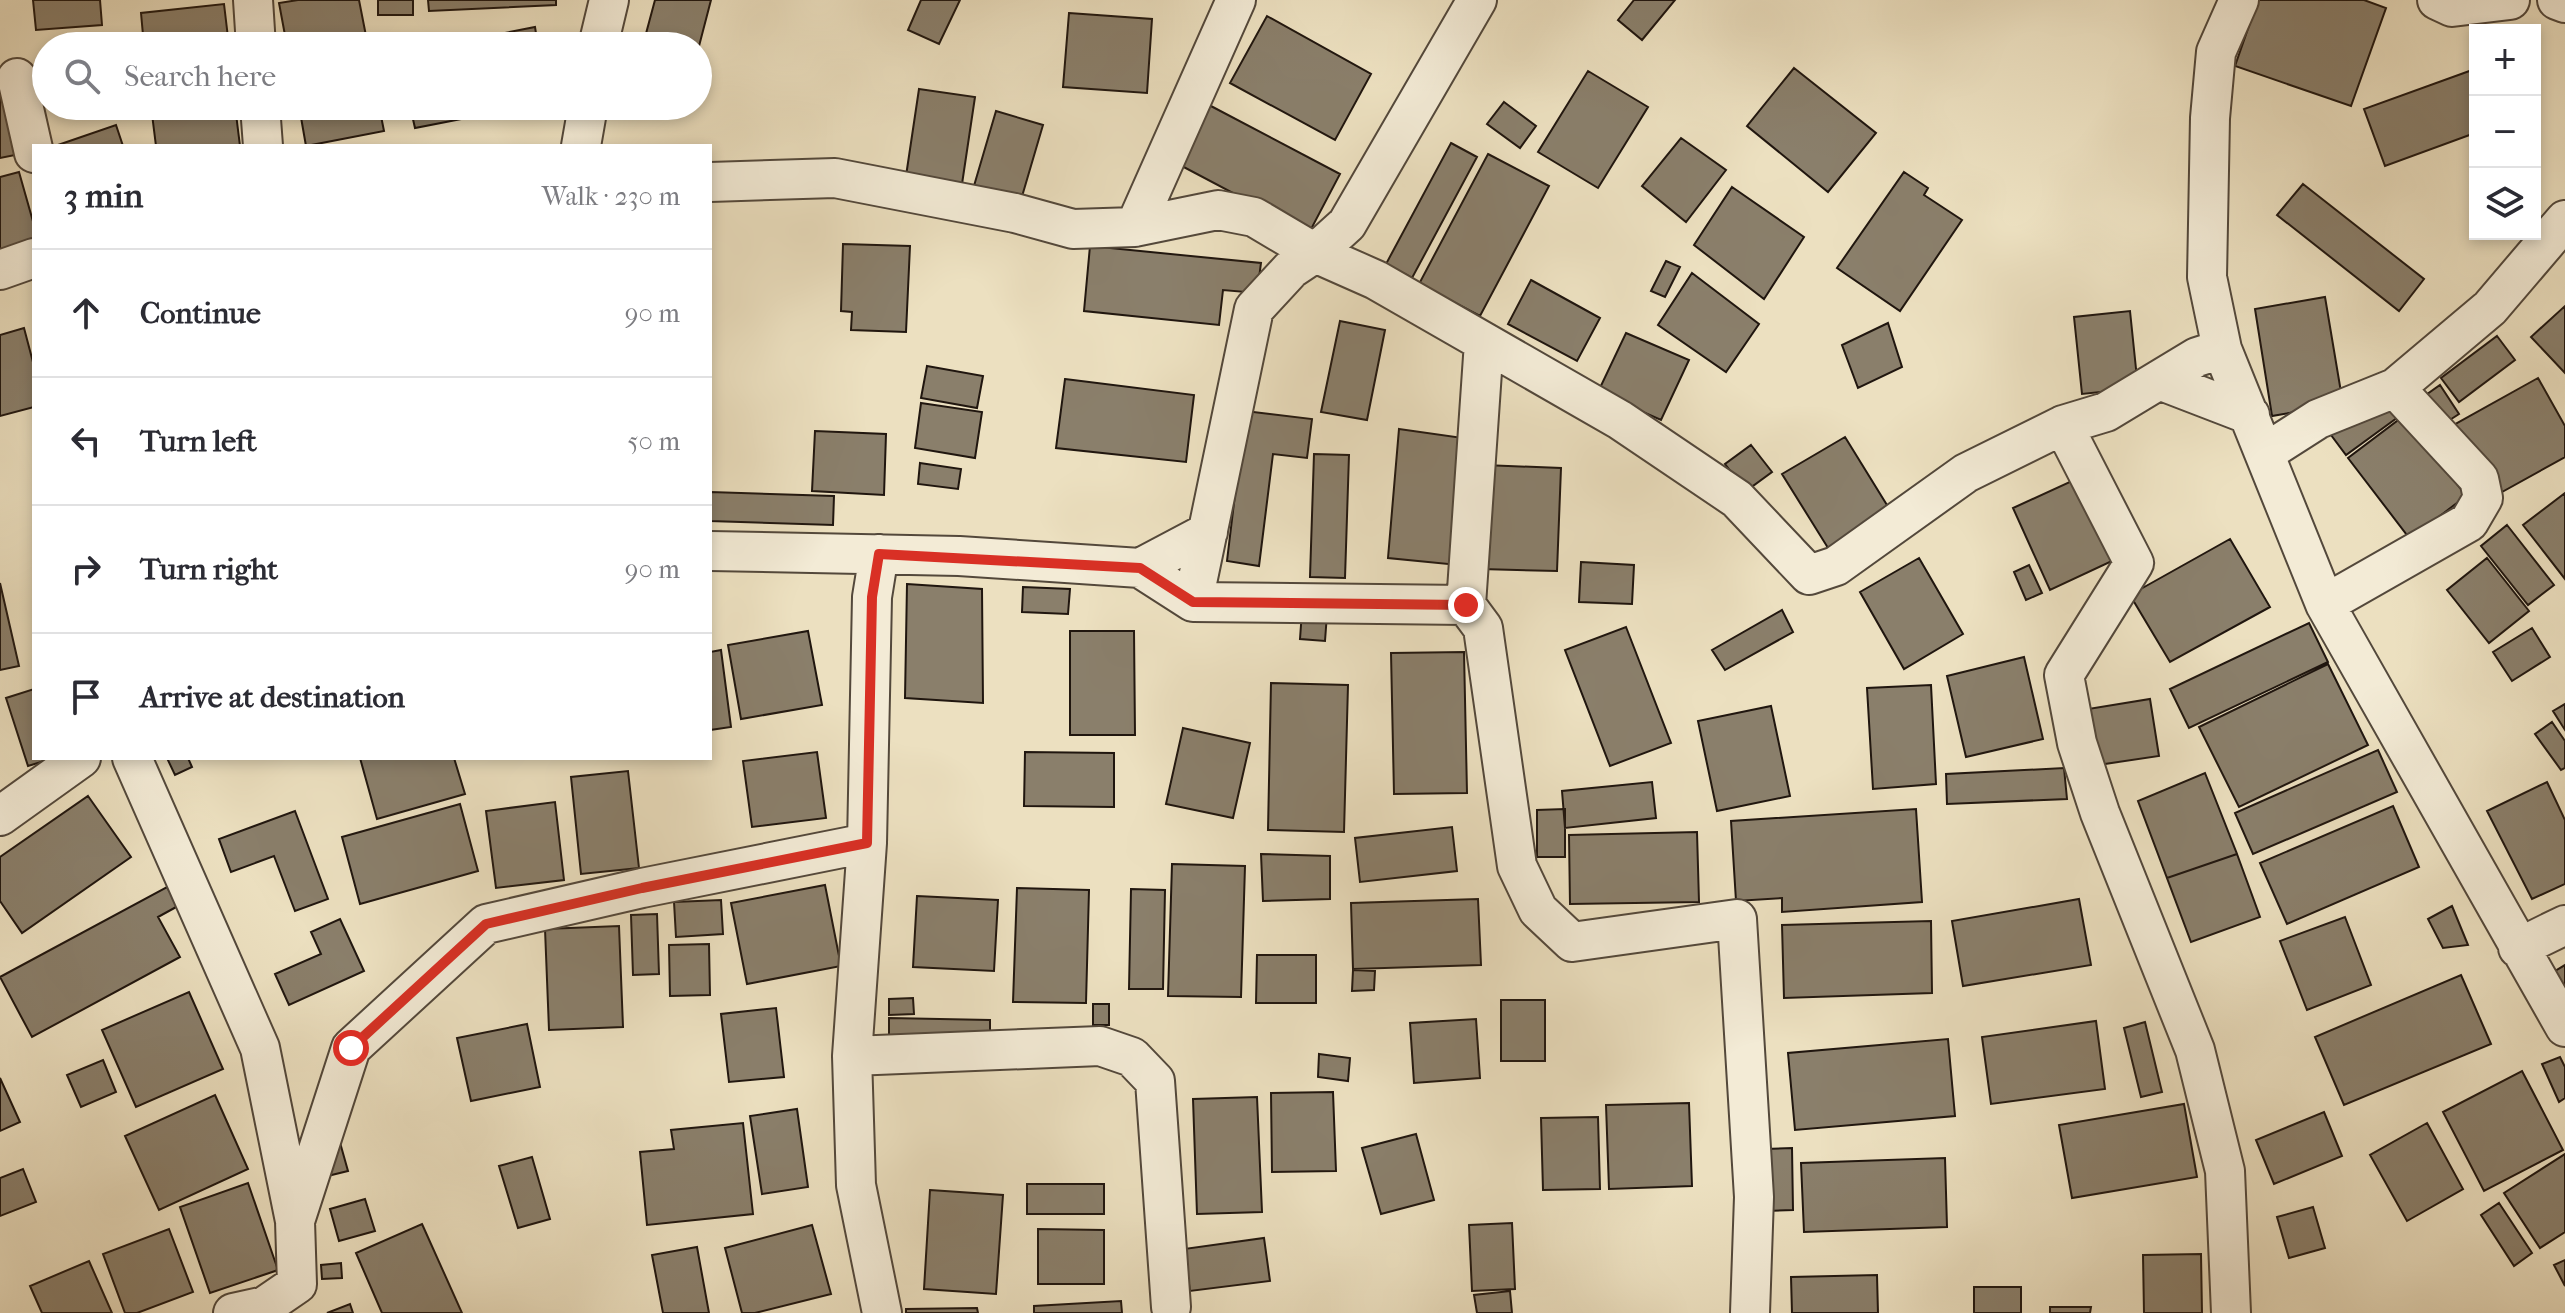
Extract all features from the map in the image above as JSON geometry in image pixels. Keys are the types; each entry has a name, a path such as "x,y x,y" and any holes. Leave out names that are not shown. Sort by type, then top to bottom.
{"street":[{"path":"253,0 255,32"},
{"path":"601,32 609,0"},
{"path":"1135,227 1236,0"},
{"path":"1193,602 1254,309 1291,269 1315,253 1347,224 1477,0"},
{"path":"2239,0 2216,52 2210,118 2207,277 2222,349 2325,604 2565,1027"},
{"path":"2451,2 2510,0"},
{"path":"2557,0 2565,3"},
{"path":"17,78 32,144"},
{"path":"261,120 263,144"},
{"path":"581,144 586,120"},
{"path":"712,182 835,178 1015,213 1073,229 1135,227 1218,210 1254,217 1315,253 1376,280 1620,420 1737,499 1809,575 1836,566 1966,473 2063,425 2106,412 2197,357 2222,349"},
{"path":"2265,453 2318,419 2395,388 2490,308 2565,220"},
{"path":"1347,224 1376,280"},
{"path":"0,270 32,259"},
{"path":"1484,342 1466,605 1483,628 1517,866 1538,910 1572,942 1737,919 1754,1197 1750,1313"},
{"path":"2159,380 2250,415"},
{"path":"2325,604 2469,522 2483,498 2479,479 2395,388"},
{"path":"2063,425 2134,563 2064,675 2077,743 2100,813 2195,1050 2225,1171 2231,1313"},
{"path":"1140,568 1208,532"},
{"path":"712,551 879,554 1140,568 1193,602 1466,605"},
{"path":"879,554 872,597 867,843 852,1056 856,1185 882,1313"},
{"path":"0,816 78,760"},
{"path":"133,760 260,1048 295,1221 297,1284 265,1306 233,1313"},
{"path":"295,1221 351,1048 486,924 642,888 867,843"},
{"path":"2518,948 2565,925"},
{"path":"852,1056 1100,1046 1132,1057 1155,1081 1171,1307"}],"building":[{"path":"33,0 100,0 102,25 36,30"},
{"path":"359,0 365,32 284,32 279,3"},
{"path":"378,0 413,0 413,15 378,15"},
{"path":"428,0 556,0 556,5 429,11"},
{"path":"655,0 711,0 703,32 646,32"},
{"path":"921,0 960,0 939,44 908,30"},
{"path":"1634,0 1675,0 1642,40 1618,20"},
{"path":"2258,0 2364,0 2386,8 2351,106 2235,66"},
{"path":"224,4 227,32 143,32 141,13"},
{"path":"1069,13 1152,19 1147,93 1063,87"},
{"path":"1267,16 1371,74 1335,140 1230,83"},
{"path":"535,27 536,32 509,32"},
{"path":"1794,68 1876,133 1828,192 1747,126"},
{"path":"1588,71 1648,107 1598,188 1538,152"},
{"path":"2469,71 2469,135 2385,166 2364,109"},
{"path":"0,81 20,154 0,158"},
{"path":"919,89 975,97 962,184 906,176"},
{"path":"1504,102 1536,126 1520,148 1487,124"},
{"path":"1209,105 1340,174 1309,233 1178,164"},
{"path":"996,111 1043,125 1018,210 971,196"},
{"path":"153,120 237,120 240,144 156,144"},
{"path":"301,120 382,120 384,131 306,144"},
{"path":"413,120 456,120 415,128"},
{"path":"116,125 122,144 61,144"},
{"path":"1681,138 1726,170 1686,222 1642,186"},
{"path":"1451,143 1477,157 1412,278 1386,264"},
{"path":"1488,154 1549,186 1480,316 1419,284"},
{"path":"19,172 32,218 32,243 0,251 0,177"},
{"path":"1904,172 1928,188 1924,195 1962,220 1900,311 1837,268"},
{"path":"2303,184 2424,279 2399,311 2277,215"},
{"path":"1732,187 1804,237 1764,299 1694,245"},
{"path":"843,244 910,246 906,332 851,330 852,312 841,311"},
{"path":"1090,246 1261,263 1257,293 1223,290 1219,325 1084,311"},
{"path":"1666,261 1680,267 1665,297 1651,291"},
{"path":"1692,273 1759,324 1726,372 1658,325"},
{"path":"1531,280 1600,318 1577,361 1508,324"},
{"path":"2325,297 2343,404 2272,416 2255,309"},
{"path":"2565,306 2565,373 2531,337"},
{"path":"2130,311 2138,388 2082,394 2074,317"},
{"path":"1340,321 1385,330 1367,420 1321,412"},
{"path":"1888,323 1902,367 1858,388 1842,345"},
{"path":"24,328 32,358 32,408 0,416 0,335"},
{"path":"1626,333 1689,360 1661,420 1598,392"},
{"path":"2497,336 2515,360 2459,402 2441,378"},
{"path":"927,366 983,376 977,408 921,398"},
{"path":"2538,378 2565,426 2565,457 2493,497 2452,426"},
{"path":"1065,379 1194,395 1186,462 1056,448"},
{"path":"2440,385 2459,414 2442,425 2423,397"},
{"path":"2391,392 2405,412 2346,455 2331,435"},
{"path":"921,403 982,412 975,458 915,448"},
{"path":"1245,411 1312,419 1307,458 1273,454 1259,566 1227,561"},
{"path":"2405,415 2466,496 2410,539 2348,458"},
{"path":"1399,429 1470,439 1458,565 1388,558"},
{"path":"815,431 886,434 884,495 812,491"},
{"path":"1845,437 1895,518 1833,556 1782,474"},
{"path":"1751,445 1772,472 1746,491 1725,464"},
{"path":"1314,454 1349,455 1345,578 1310,577"},
{"path":"920,463 961,469 958,489 918,484"},
{"path":"1484,465 1561,468 1557,571 1481,569"},
{"path":"2074,480 2112,561 2050,590 2013,508"},
{"path":"712,492 834,496 833,525 712,521"},
{"path":"2565,493 2565,579 2523,525"},
{"path":"2507,525 2554,585 2528,605 2481,546"},
{"path":"2230,539 2270,607 2170,662 2130,595"},
{"path":"1919,558 1963,634 1904,669 1860,592"},
{"path":"2487,558 2529,611 2489,643 2447,590"},
{"path":"1581,562 1634,565 1632,604 1579,602"},
{"path":"2029,565 2042,593 2026,600 2014,572"},
{"path":"0,583 19,666 0,670"},
{"path":"907,584 982,589 983,703 905,698"},
{"path":"1023,587 1070,589 1068,614 1022,612"},
{"path":"1782,610 1793,632 1725,670 1712,650"},
{"path":"1302,611 1327,614 1325,641 1300,639"},
{"path":"2309,623 2328,662 2189,728 2170,689"},
{"path":"1626,627 1671,743 1610,766 1565,650"},
{"path":"2532,628 2550,657 2512,681 2493,652"},
{"path":"808,631 822,705 741,719 728,645"},
{"path":"1070,631 1134,631 1135,735 1070,735"},
{"path":"721,650 731,727 712,730 712,652"},
{"path":"1464,652 1467,793 1394,794 1391,653"},
{"path":"2024,657 2043,739 1966,757 1947,676"},
{"path":"2328,664 2368,745 2239,807 2199,727"},
{"path":"1271,683 1348,685 1344,832 1268,830"},
{"path":"1931,685 1936,784 1873,789 1867,688"},
{"path":"32,690 32,760 48,760 28,766 6,698"},
{"path":"2150,699 2159,756 2091,766 2082,710"},
{"path":"2565,704 2565,730 2553,711"},
{"path":"1771,706 1790,796 1717,811 1698,721"},
{"path":"2552,722 2565,741 2565,768 2561,770 2535,734"},
{"path":"1183,728 1250,743 1233,818 1166,804"},
{"path":"2378,750 2397,792 2253,854 2235,813"},
{"path":"817,752 826,818 752,827 743,761"},
{"path":"1025,752 1114,753 1114,807 1024,806"},
{"path":"168,760 189,760 192,767 175,775"},
{"path":"361,760 455,760 465,794 377,819"},
{"path":"2064,768 2067,799 1947,804 1946,774"},
{"path":"628,771 639,868 581,874 571,777"},
{"path":"2205,773 2237,854 2167,878 2138,801"},
{"path":"1652,782 1656,818 1565,828 1562,791"},
{"path":"2547,782 2565,820 2565,884 2532,899 2487,811"},
{"path":"88,796 131,857 22,933 0,901 0,857"},
{"path":"555,802 564,880 496,888 486,811"},
{"path":"460,804 478,871 360,904 342,837"},
{"path":"2393,806 2419,867 2287,924 2260,863"},
{"path":"1565,809 1565,857 1537,857 1537,810"},
{"path":"1916,809 1922,902 1782,912 1782,898 1736,901 1731,821"},
{"path":"295,811 328,899 295,911 274,856 231,872 219,839"},
{"path":"1452,827 1457,871 1360,882 1355,838"},
{"path":"1697,832 1699,902 1570,904 1569,835"},
{"path":"1261,854 1330,856 1330,899 1263,901"},
{"path":"2237,854 2260,917 2191,942 2167,878"},
{"path":"1172,864 1245,866 1241,997 1168,996"},
{"path":"825,885 841,966 747,984 731,903"},
{"path":"167,887 178,906 158,917 180,957 32,1037 0,977"},
{"path":"1017,888 1089,890 1086,1003 1013,1002"},
{"path":"1131,889 1165,890 1163,989 1129,989"},
{"path":"917,896 998,900 994,971 913,967"},
{"path":"1478,899 1481,965 1353,969 1351,903"},
{"path":"2079,899 2091,965 1963,986 1952,921"},
{"path":"721,900 723,934 676,937 674,902"},
{"path":"2452,906 2468,945 2443,948 2428,919"},
{"path":"657,914 659,974 633,975 631,915"},
{"path":"2345,917 2371,985 2307,1010 2280,941"},
{"path":"340,919 364,971 289,1005 275,974 321,954 311,932"},
{"path":"1931,921 1932,993 1784,998 1782,925"},
{"path":"619,926 623,1027 549,1030 545,929"},
{"path":"709,944 710,995 670,996 669,945"},
{"path":"1257,955 1316,955 1316,1003 1256,1003"},
{"path":"2565,965 2565,998 2550,974"},
{"path":"1353,970 1375,971 1374,990 1352,991"},
{"path":"2461,975 2491,1044 2344,1105 2315,1037"},
{"path":"189,992 223,1069 136,1107 102,1030"},
{"path":"913,998 914,1014 889,1015 889,999"},
{"path":"1501,1000 1545,1000 1545,1061 1501,1061"},
{"path":"1093,1004 1109,1004 1109,1025 1093,1025"},
{"path":"776,1008 784,1077 729,1082 721,1014"},
{"path":"889,1018 990,1020 990,1048 889,1046"},
{"path":"1476,1019 1480,1078 1414,1083 1410,1023"},
{"path":"2096,1021 2105,1089 1991,1104 1982,1037"},
{"path":"2145,1022 2162,1092 2141,1097 2124,1028"},
{"path":"527,1024 540,1087 471,1101 457,1038"},
{"path":"1948,1039 1955,1116 1795,1130 1788,1053"},
{"path":"1319,1054 1350,1058 1348,1081 1318,1077"},
{"path":"2560,1057 2565,1067 2565,1098 2559,1102 2542,1064"},
{"path":"103,1060 116,1092 81,1107 67,1075"},
{"path":"2522,1071 2563,1150 2484,1191 2443,1112"},
{"path":"0,1078 20,1122 0,1131"},
{"path":"1333,1092 1336,1171 1272,1172 1271,1093"},
{"path":"215,1095 248,1169 159,1210 125,1136"},
{"path":"1257,1097 1262,1212 1197,1214 1193,1099"},
{"path":"1689,1103 1692,1186 1609,1189 1606,1105"},
{"path":"2184,1104 2197,1177 2072,1198 2059,1125"},
{"path":"797,1109 808,1187 762,1194 750,1116"},
{"path":"2324,1112 2342,1156 2274,1184 2256,1140"},
{"path":"1598,1117 1600,1189 1543,1190 1541,1118"},
{"path":"743,1123 753,1214 647,1225 640,1152 674,1149 671,1130"},
{"path":"2427,1123 2463,1189 2407,1221 2370,1155"},
{"path":"1416,1134 1434,1200 1381,1214 1362,1148"},
{"path":"339,1139 348,1171 307,1181"},
{"path":"1792,1148 1793,1210 1766,1211 1765,1149"},
{"path":"2565,1154 2565,1232 2540,1248 2504,1193"},
{"path":"532,1157 550,1219 518,1228 499,1166"},
{"path":"1945,1158 1947,1227 1804,1232 1801,1163"},
{"path":"23,1169 36,1202 0,1216 0,1178"},
{"path":"248,1183 278,1270 210,1293 180,1207"},
{"path":"1027,1184 1104,1184 1104,1214 1027,1214"},
{"path":"930,1190 1003,1195 996,1294 924,1289"},
{"path":"365,1199 375,1231 339,1241 330,1209"},
{"path":"2499,1203 2532,1253 2514,1266 2481,1215"},
{"path":"2313,1207 2325,1248 2289,1258 2277,1217"},
{"path":"1512,1223 1515,1289 1472,1291 1469,1225"},
{"path":"422,1224 462,1313 382,1313 356,1253"},
{"path":"812,1225 831,1294 755,1313 742,1313 725,1248"},
{"path":"169,1229 193,1292 137,1313 125,1313 103,1254"},
{"path":"1038,1229 1104,1230 1104,1284 1038,1284"},
{"path":"1264,1238 1270,1281 1190,1291 1184,1249"},
{"path":"697,1247 709,1313 663,1313 652,1255"},
{"path":"2201,1254 2202,1313 2144,1313 2143,1255"},
{"path":"2565,1260 2565,1286 2554,1265"},
{"path":"89,1261 112,1313 42,1313 30,1286"},
{"path":"341,1263 342,1278 322,1279 321,1265"},
{"path":"1877,1275 1878,1313 1792,1313 1791,1277"},
{"path":"1974,1287 2021,1287 2021,1313 1974,1313"},
{"path":"1510,1291 1512,1313 1477,1313 1474,1295"},
{"path":"1121,1301 1122,1313 1034,1313 1034,1306"},
{"path":"350,1304 353,1313 327,1313"},
{"path":"2050,1307 2091,1307 2090,1313 2050,1313"},
{"path":"977,1308 978,1313 906,1313 906,1309"}],"route":[{"path":"351,1048 486,924 642,888 867,843 872,597 879,554 1140,568 1193,602 1466,605"}]}
